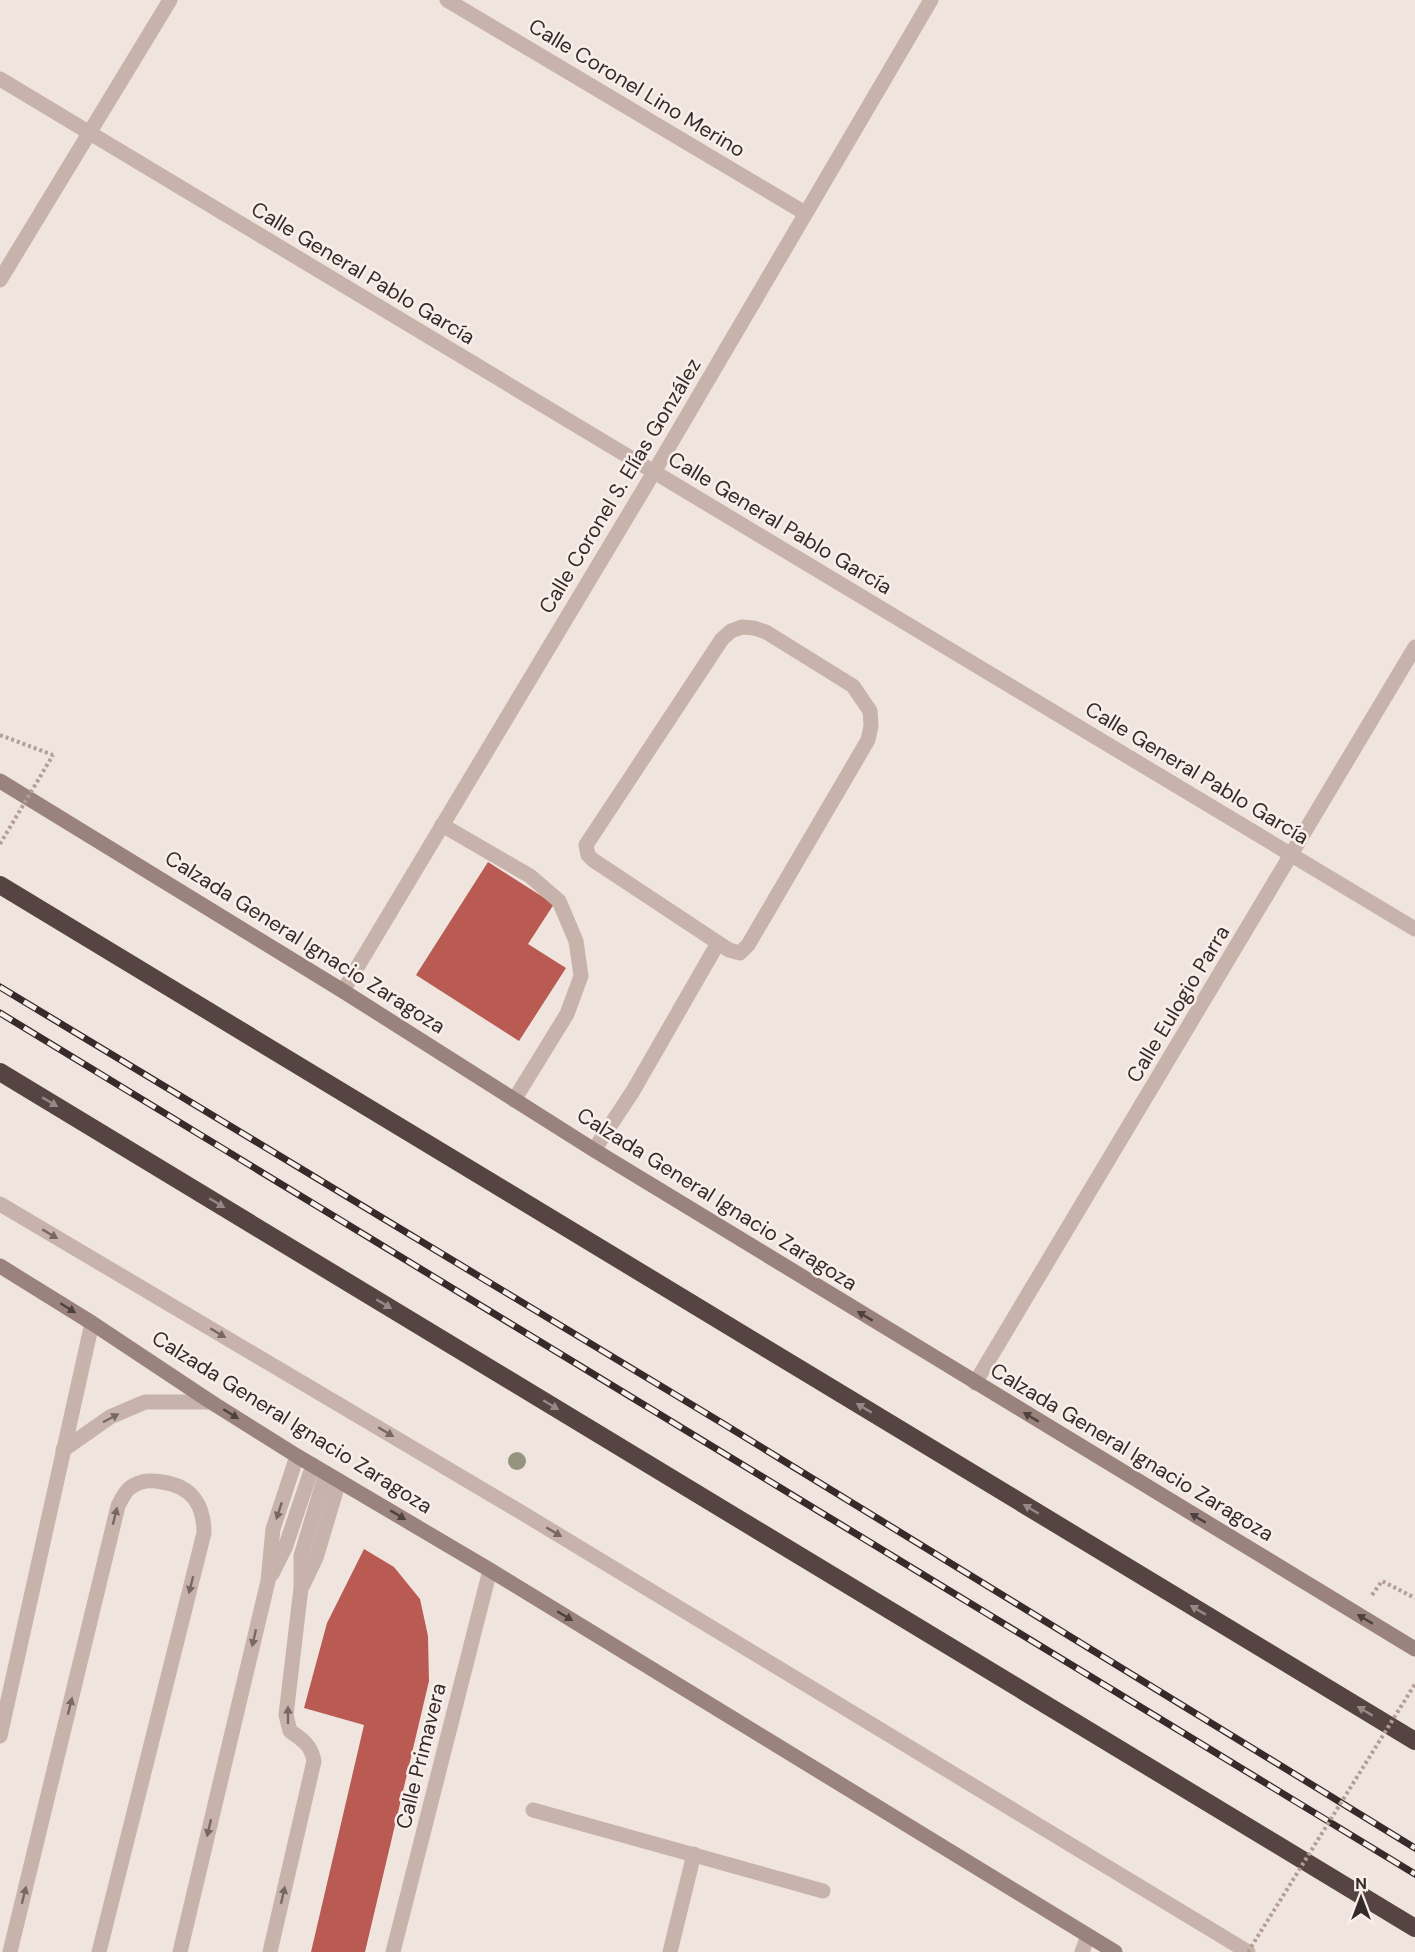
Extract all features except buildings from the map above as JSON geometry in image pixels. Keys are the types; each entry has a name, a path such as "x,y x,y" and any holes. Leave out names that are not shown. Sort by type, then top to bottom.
{"highway":[{"path":"0,885 1415,1741"},
{"path":"0,1072 1415,1928"}],"main road":[{"name":"Calzada General Ignacio Zaragoza","path":"0,781 343,991 594,1150 1415,1649"},
{"name":"Calzada General Ignacio Zaragoza","path":"0,1266 297,1456 490,1570 1115,1952"}],"street":[{"path":"0,280 171,0"},
{"name":"Calle Coronel Lino Merino","path":"447,0 805,213"},
{"name":"Calle Coronel S. Elías González","path":"343,991 654,472 931,0"},
{"name":"Calle General Pablo García","path":"0,79 1415,928"},
{"path":"742,627 754,628 766,632 853,686 870,711 871,726 868,740 745,950 735,953 718,943 593,860 588,855 586,844 722,639 731,631 742,627"},
{"name":"Calle Eulogio Parra","path":"975,1383 1415,647"},
{"path":"442,825 530,876 559,901 576,942 581,976 567,1014 514,1100"},
{"path":"594,1150 633,1091 718,943"},
{"path":"0,1204 519,1511 1248,1952"},
{"path":"0,1736 92,1323"},
{"path":"63,1450 110,1417 145,1402 211,1402"},
{"path":"180,1952 268,1581 273,1529 297,1456"},
{"path":"268,1581 319,1469"},
{"path":"270,1952 315,1761 306,1742 290,1731 287,1724 301,1588 301,1556 319,1469"},
{"path":"10,1952 118,1506 129,1488 146,1480 174,1483 188,1491 197,1502 204,1516 204,1533 99,1952"},
{"path":"301,1588 316,1558 339,1480"},
{"name":"Calle Primavera","path":"393,1952 490,1570"},
{"path":"533,1809 823,1891"},
{"path":"670,1952 694,1854"},
{"path":"1082,1952 1088,1936"}],"path":[{"path":"0,735 53,755 0,844"},
{"path":"1382,1581 1415,1598"},
{"path":"1248,1952 1415,1684"}],"railway":[{"path":"0,987 722,1423 1415,1848"},
{"path":"0,1013 1415,1874"}]}
